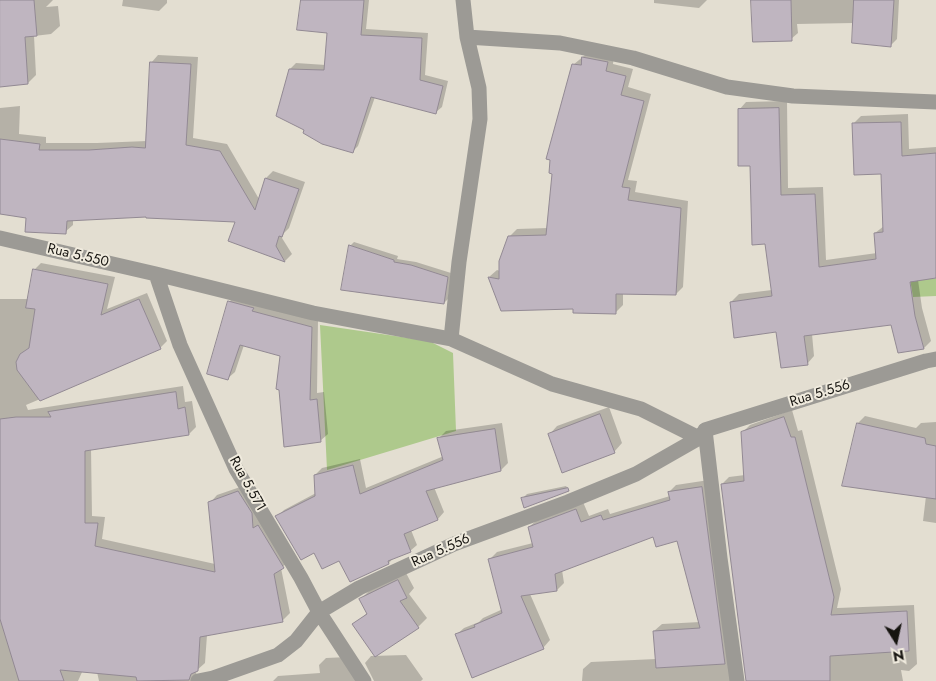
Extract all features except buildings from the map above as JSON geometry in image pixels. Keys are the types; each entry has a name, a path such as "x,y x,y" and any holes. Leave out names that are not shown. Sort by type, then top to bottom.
{"street":[{"path":"451,339 459,262 480,119 479,88 467,37 463,0"},
{"path":"467,37 560,43 632,58 727,87 793,96 936,102"},
{"name":"Rua 5.550","path":"0,238 313,313 451,339 552,384 641,409 702,434"},
{"name":"Rua 5.571","path":"156,274 180,346 236,469 319,612 364,681"},
{"name":"Rua 5.556","path":"198,681 213,678 278,655 296,641 319,612 359,588 454,544 568,502 636,474 702,434 936,359"},
{"path":"702,434 738,681"}],"green space":[{"path":"923,221 933,279 936,278 936,296 913,297 902,230"},
{"path":"320,325 429,341 453,353 456,431 327,470"}]}
